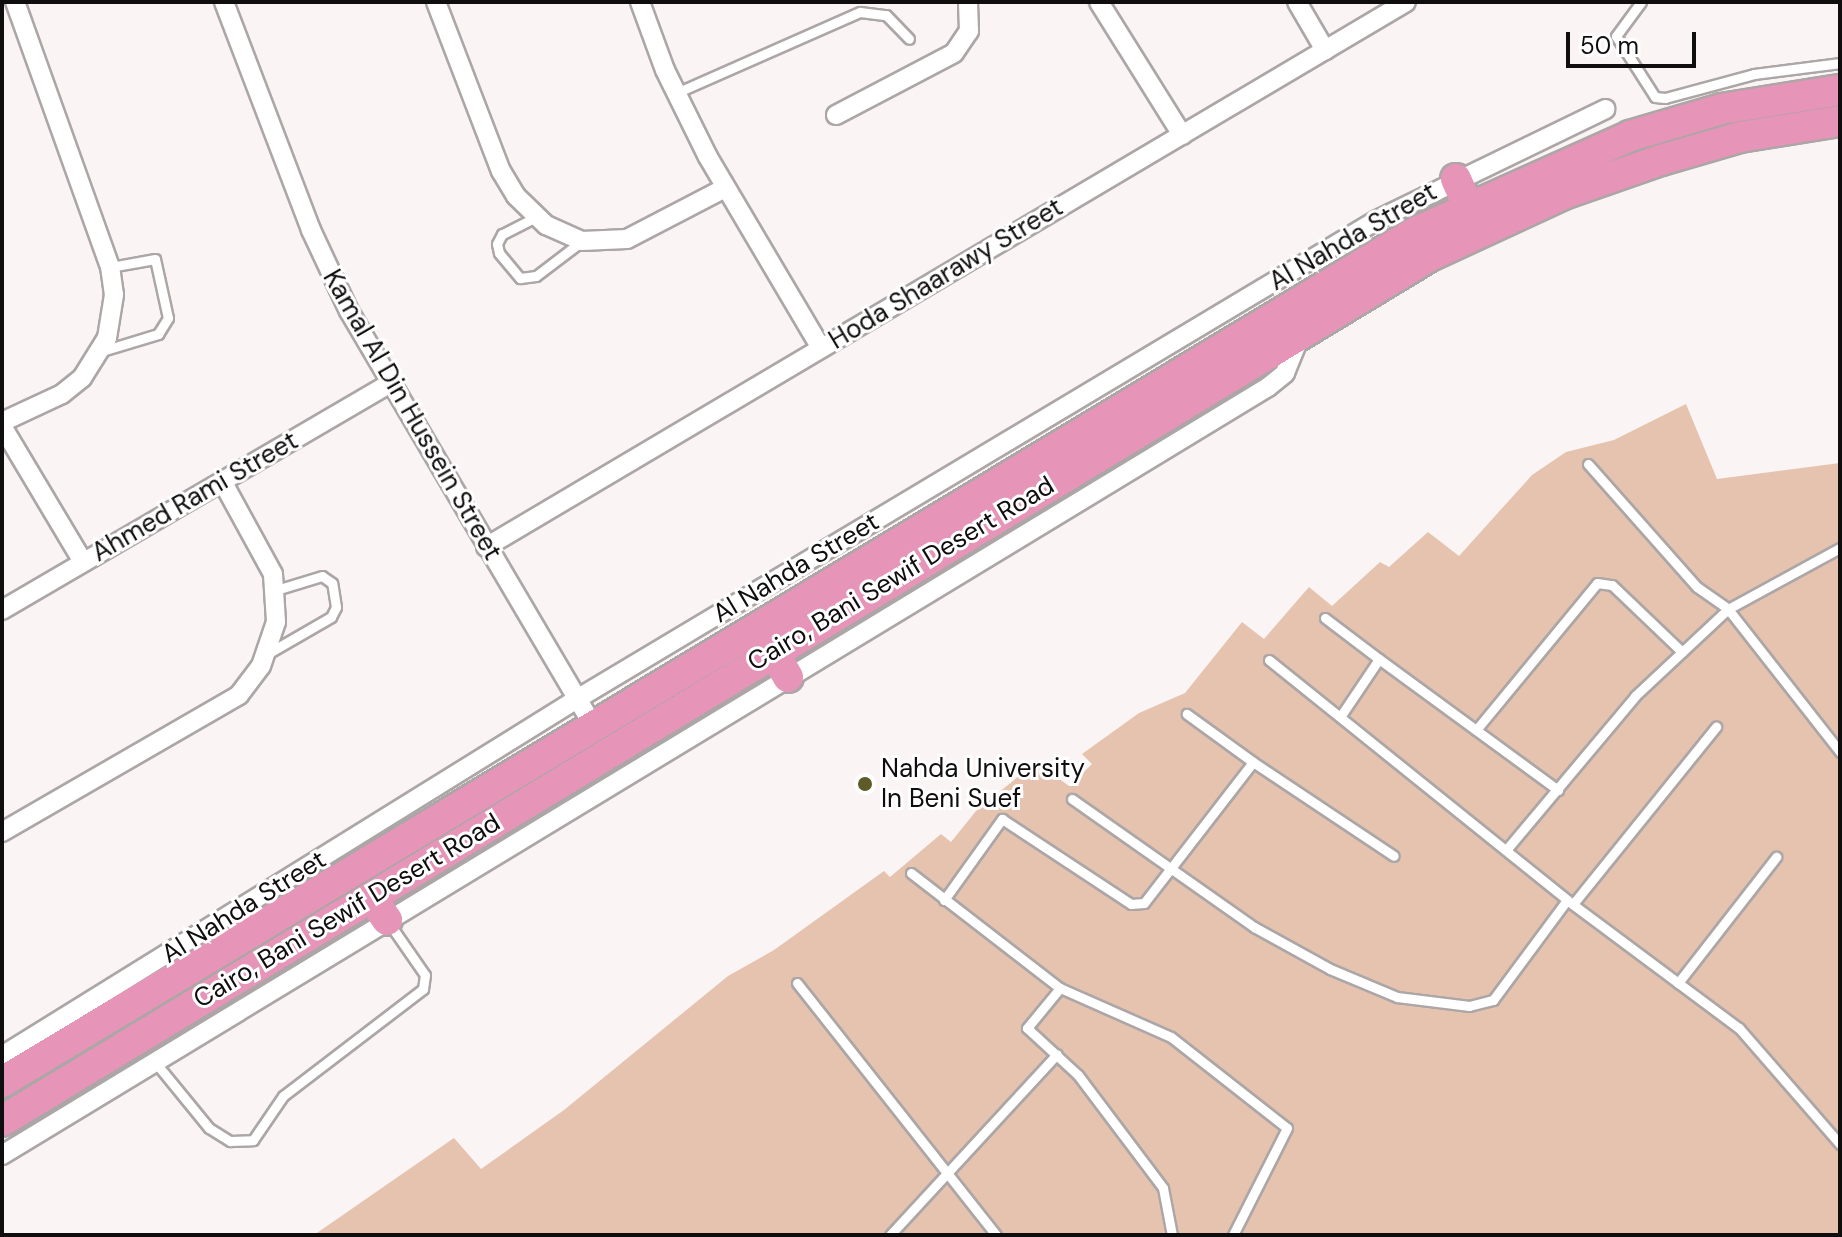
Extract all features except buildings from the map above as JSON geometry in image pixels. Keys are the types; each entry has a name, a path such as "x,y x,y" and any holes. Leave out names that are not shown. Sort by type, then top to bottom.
{"main road":[{"name":"Cairo, Bani Sewif Desert Road","path":"2,1121 147,1050 781,664 1462,192 1675,121 1767,99 1840,90"},
{"name":"Cairo, Bani Sewif Desert Road","path":"2,1082 585,712 1191,382 1302,334 1430,256 1566,193 1700,148 1840,121"}],"street":[{"path":"15,2 110,267 114,310 102,351 62,394 2,424 83,562"},
{"name":"Kamal Al Din Hussein Street","path":"224,2 311,230 389,384 585,712"},
{"path":"436,2 501,171 536,217 582,241 627,239 725,188"},
{"path":"640,2 676,93 725,188 821,348"},
{"path":"836,115 954,53 969,31 968,2"},
{"path":"1099,2 1182,135"},
{"path":"1297,2 1325,50"},
{"name":"Hoda Shaarawy Street","path":"486,547 1406,2"},
{"name":"Al Nahda Street","path":"2,1056 585,712 1377,220 1462,192 1606,109"},
{"path":"781,664 1268,387 1285,373 1302,334"},
{"name":"Ahmed Rami Street","path":"2,610 389,384"},
{"path":"2,832 239,695 267,654 276,622 276,590 267,558 222,481"},
{"path":"2,1155 147,1050"}],"lane":[{"path":"1641,2 1616,36 1650,93 1660,98 1754,74 1840,63"},
{"path":"676,93 860,12 886,15 909,39"},
{"path":"536,217 502,234 497,244 499,253 520,278 536,276 582,241"},
{"path":"102,351 158,334 168,318 155,259 147,256 110,267"},
{"path":"1588,464 1697,587 1728,609 1840,752"},
{"path":"1506,850 1635,696 1728,609 1840,548"},
{"path":"267,654 331,617 336,607 332,583 322,576 276,590"},
{"path":"1476,730 1597,583 1612,585 1682,652"},
{"path":"1325,618 1558,790"},
{"path":"1342,714 1379,659"},
{"path":"1269,660 1342,714 1570,902 1739,1028 1840,1144"},
{"path":"1187,714 1394,856"},
{"path":"1072,799 1254,927 1367,986 1397,997 1469,1006 1493,1000 1716,727"},
{"path":"944,900 1002,819 1131,904 1144,903 1253,762"},
{"path":"1678,983 1776,857"},
{"path":"911,873 1060,988 1171,1037 1287,1128 1233,1235"},
{"path":"147,1050 209,1128 230,1141 253,1140 283,1096 423,989 425,975 379,908"},
{"path":"797,983 996,1235"},
{"path":"1060,988 1027,1028 1057,1054 1163,1188 1172,1235"},
{"path":"890,1235 1057,1054"}],"shaded area":[{"path":"1686,404 1717,479 1840,463 1840,1235 314,1235 454,1138 481,1169 564,1110 728,976 774,950 884,871 890,877 941,834 951,842 976,811 1036,762 1069,786 1092,764 1082,754 1139,713 1185,693 1242,622 1264,639 1309,587 1332,606 1380,562 1389,567 1428,532 1459,556 1532,475 1566,452 1614,440"}],"place":[{"name":"Nahda University In Beni Suef","path":"865,784"}]}
